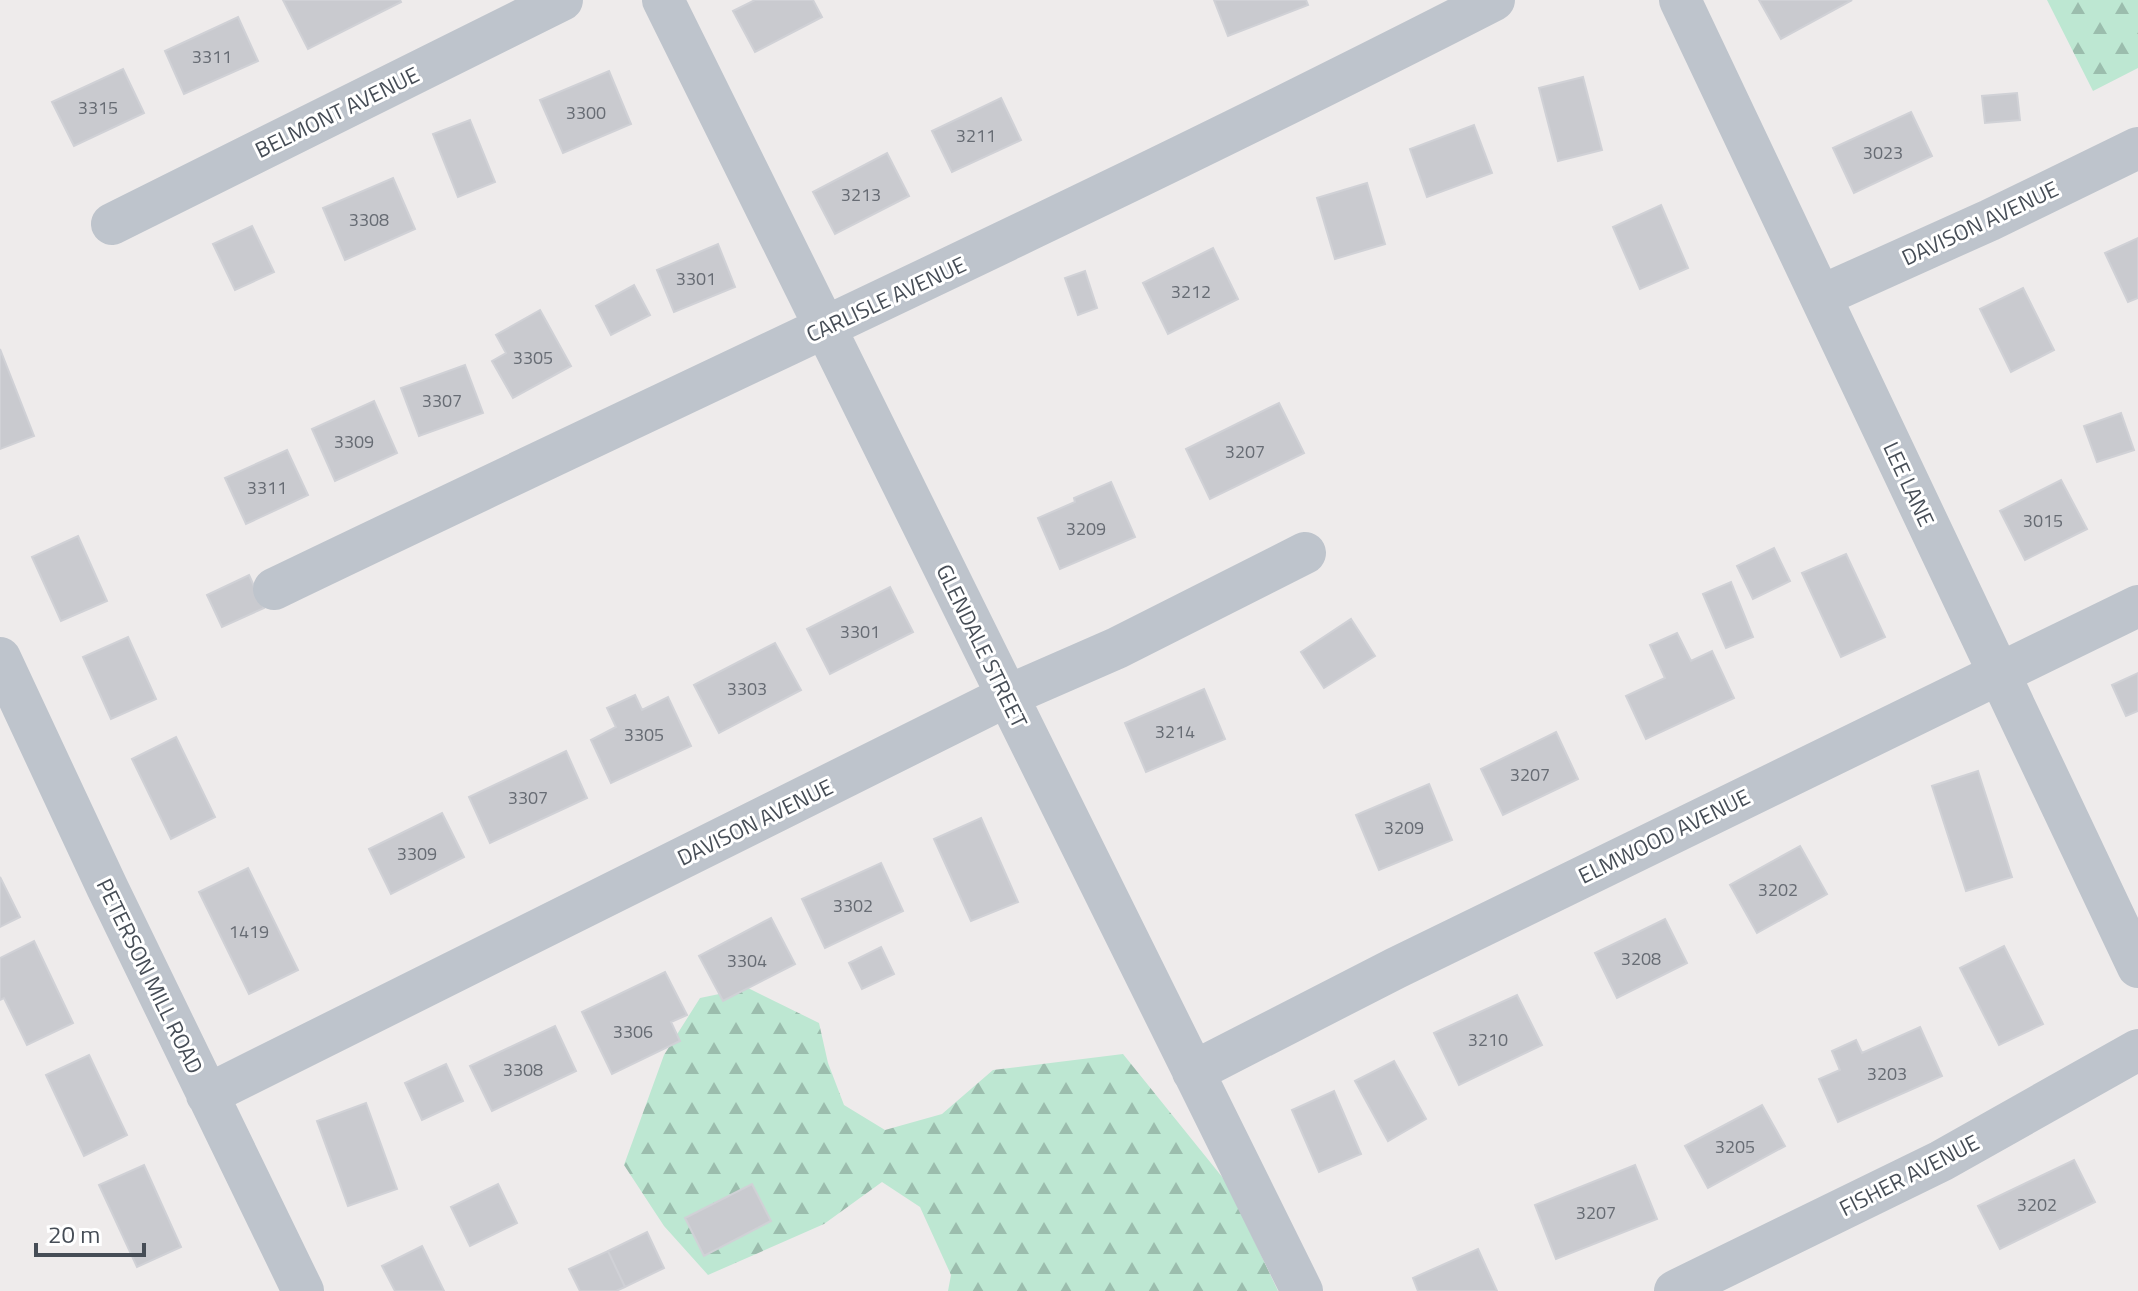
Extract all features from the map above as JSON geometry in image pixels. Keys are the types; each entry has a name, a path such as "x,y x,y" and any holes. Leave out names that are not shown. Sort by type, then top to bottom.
{"street":[{"name":"BELMONT AVENUE","path":"112,224 562,0"},
{"name":"GLENDALE STREET","path":"663,0 1302,1291"},
{"name":"CARLISLE AVENUE","path":"274,589 992,249 1311,94 1494,0"},
{"name":"LEE LANE","path":"1680,0 2138,967"},
{"name":"DAVISON AVENUE","path":"1821,296 1990,220 2138,148"},
{"name":"DAVISON AVENUE","path":"207,1095 1007,696 1117,648 1305,553"},
{"name":"ELMWOOD AVENUE","path":"1193,1072 1396,968 2138,606"},
{"name":"PETERSON MILL ROAD","path":"0,658 303,1291"},
{"name":"FISHER AVENUE","path":"1675,1291 1941,1161 2138,1050"}],"green space":[{"path":"2047,0 2138,0 2138,68 2093,91"},
{"path":"748,988 819,1023 828,1063 844,1105 885,1130 942,1114 993,1070 1123,1054 1227,1183 1278,1291 948,1291 951,1275 920,1207 882,1182 824,1224 708,1275 664,1226 624,1165 664,1055 700,998"}],"building":[{"path":"283,0 400,0 401,2 308,49"},
{"path":"755,0 813,0 822,17 755,52 733,11"},
{"path":"1214,0 1306,0 1308,5 1228,36"},
{"path":"1759,0 1852,0 1781,39"},
{"path":"238,17 258,61 184,94 165,51"},
{"path":"123,69 144,113 74,146 52,102"},
{"path":"609,71 631,124 563,153 540,100"},
{"path":"1583,77 1602,150 1558,161 1539,88"},
{"path":"2017,93 2020,120 1985,123 1982,96"},
{"path":"1001,98 1021,140 952,172 932,131"},
{"path":"1911,112 1932,156 1854,193 1833,148"},
{"path":"470,120 495,182 458,197 433,134"},
{"path":"1474,125 1492,173 1427,197 1410,149"},
{"path":"887,153 909,196 835,234 813,192"},
{"path":"393,178 415,229 345,260 323,208"},
{"path":"1367,183 1385,244 1335,259 1317,198"},
{"path":"1661,205 1688,268 1640,289 1613,227"},
{"path":"252,226 274,272 235,290 213,244"},
{"path":"2138,238 2138,298 2128,302 2105,253"},
{"path":"718,244 735,287 674,312 657,270"},
{"path":"1213,248 1238,299 1168,334 1143,283"},
{"path":"1085,271 1097,308 1078,315 1065,278"},
{"path":"634,285 650,315 611,335 596,306"},
{"path":"2023,288 2054,350 2011,372 1980,309"},
{"path":"540,310 571,366 513,398 492,361 506,353 496,335"},
{"path":"0,349 34,436 0,449"},
{"path":"465,365 483,413 419,436 401,388"},
{"path":"374,401 397,453 335,481 312,429"},
{"path":"1279,403 1304,453 1210,499 1186,449"},
{"path":"2121,413 2134,450 2097,462 2084,426"},
{"path":"287,450 308,495 246,524 225,478"},
{"path":"2061,480 2087,529 2025,560 2000,511"},
{"path":"1111,482 1135,537 1060,569 1038,518"},
{"path":"78,536 107,601 61,621 32,557"},
{"path":"1774,548 1790,581 1753,599 1737,566"},
{"path":"1846,554 1885,637 1841,657 1802,573"},
{"path":"249,575 264,608 222,627 207,595"},
{"path":"1731,582 1753,637 1726,648 1703,594"},
{"path":"890,587 913,632 830,674 807,629"},
{"path":"1351,619 1375,656 1324,688 1301,652"},
{"path":"1677,633 1691,661 1712,651 1734,698 1646,739 1626,696 1665,678 1650,645"},
{"path":"128,637 156,699 111,719 83,657"},
{"path":"775,643 801,690 719,733 694,685"},
{"path":"2138,673 2138,711 2126,716 2112,685"},
{"path":"1204,689 1225,739 1146,772 1125,723"},
{"path":"635,695 642,710 668,697 691,746 611,783 591,740 616,727 607,708"},
{"path":"1556,732 1578,779 1503,815 1481,769"},
{"path":"176,737 215,817 171,839 132,759"},
{"path":"566,751 587,798 490,843 469,797"},
{"path":"1978,771 2012,877 1966,891 1932,786"},
{"path":"1429,784 1452,840 1379,870 1356,815"},
{"path":"442,813 464,857 391,894 369,849"},
{"path":"981,818 1018,902 971,921 934,839"},
{"path":"1800,846 1827,894 1757,933 1730,885"},
{"path":"881,863 903,911 825,948 802,899"},
{"path":"248,868 298,970 249,994 199,892"},
{"path":"0,877 20,917 0,927"},
{"path":"771,918 795,964 723,1001 699,956"},
{"path":"1665,919 1687,963 1617,998 1595,953"},
{"path":"34,941 73,1023 27,1045 4,998 0,1000 0,958"},
{"path":"2004,946 2043,1024 1999,1045 1960,968"},
{"path":"881,947 894,974 862,989 849,963"},
{"path":"665,972 687,1015 671,1022 680,1041 612,1074 582,1012"},
{"path":"1517,995 1542,1045 1459,1085 1434,1033"},
{"path":"555,1026 576,1071 492,1111 470,1066"},
{"path":"1920,1027 1942,1076 1838,1122 1819,1079 1840,1070 1832,1051 1856,1040 1862,1053"},
{"path":"89,1055 127,1135 84,1156 46,1075"},
{"path":"1394,1061 1426,1119 1388,1141 1355,1081"},
{"path":"446,1064 463,1101 422,1120 405,1083"},
{"path":"1334,1091 1361,1154 1319,1172 1292,1110"},
{"path":"366,1103 397,1189 348,1206 317,1121"},
{"path":"1762,1105 1785,1146 1708,1188 1685,1146"},
{"path":"2074,1160 2095,1202 2000,1249 1978,1206"},
{"path":"144,1165 181,1247 137,1267 99,1185"},
{"path":"1635,1165 1657,1219 1556,1259 1535,1205"},
{"path":"498,1184 517,1223 470,1246 451,1207"},
{"path":"752,1184 771,1221 704,1256 685,1218"},
{"path":"647,1232 664,1268 625,1287 608,1251"},
{"path":"422,1246 444,1291 395,1291 382,1266"},
{"path":"1478,1249 1497,1291 1418,1291 1413,1278"},
{"path":"608,1251 625,1287 616,1291 580,1291 569,1269"}]}
